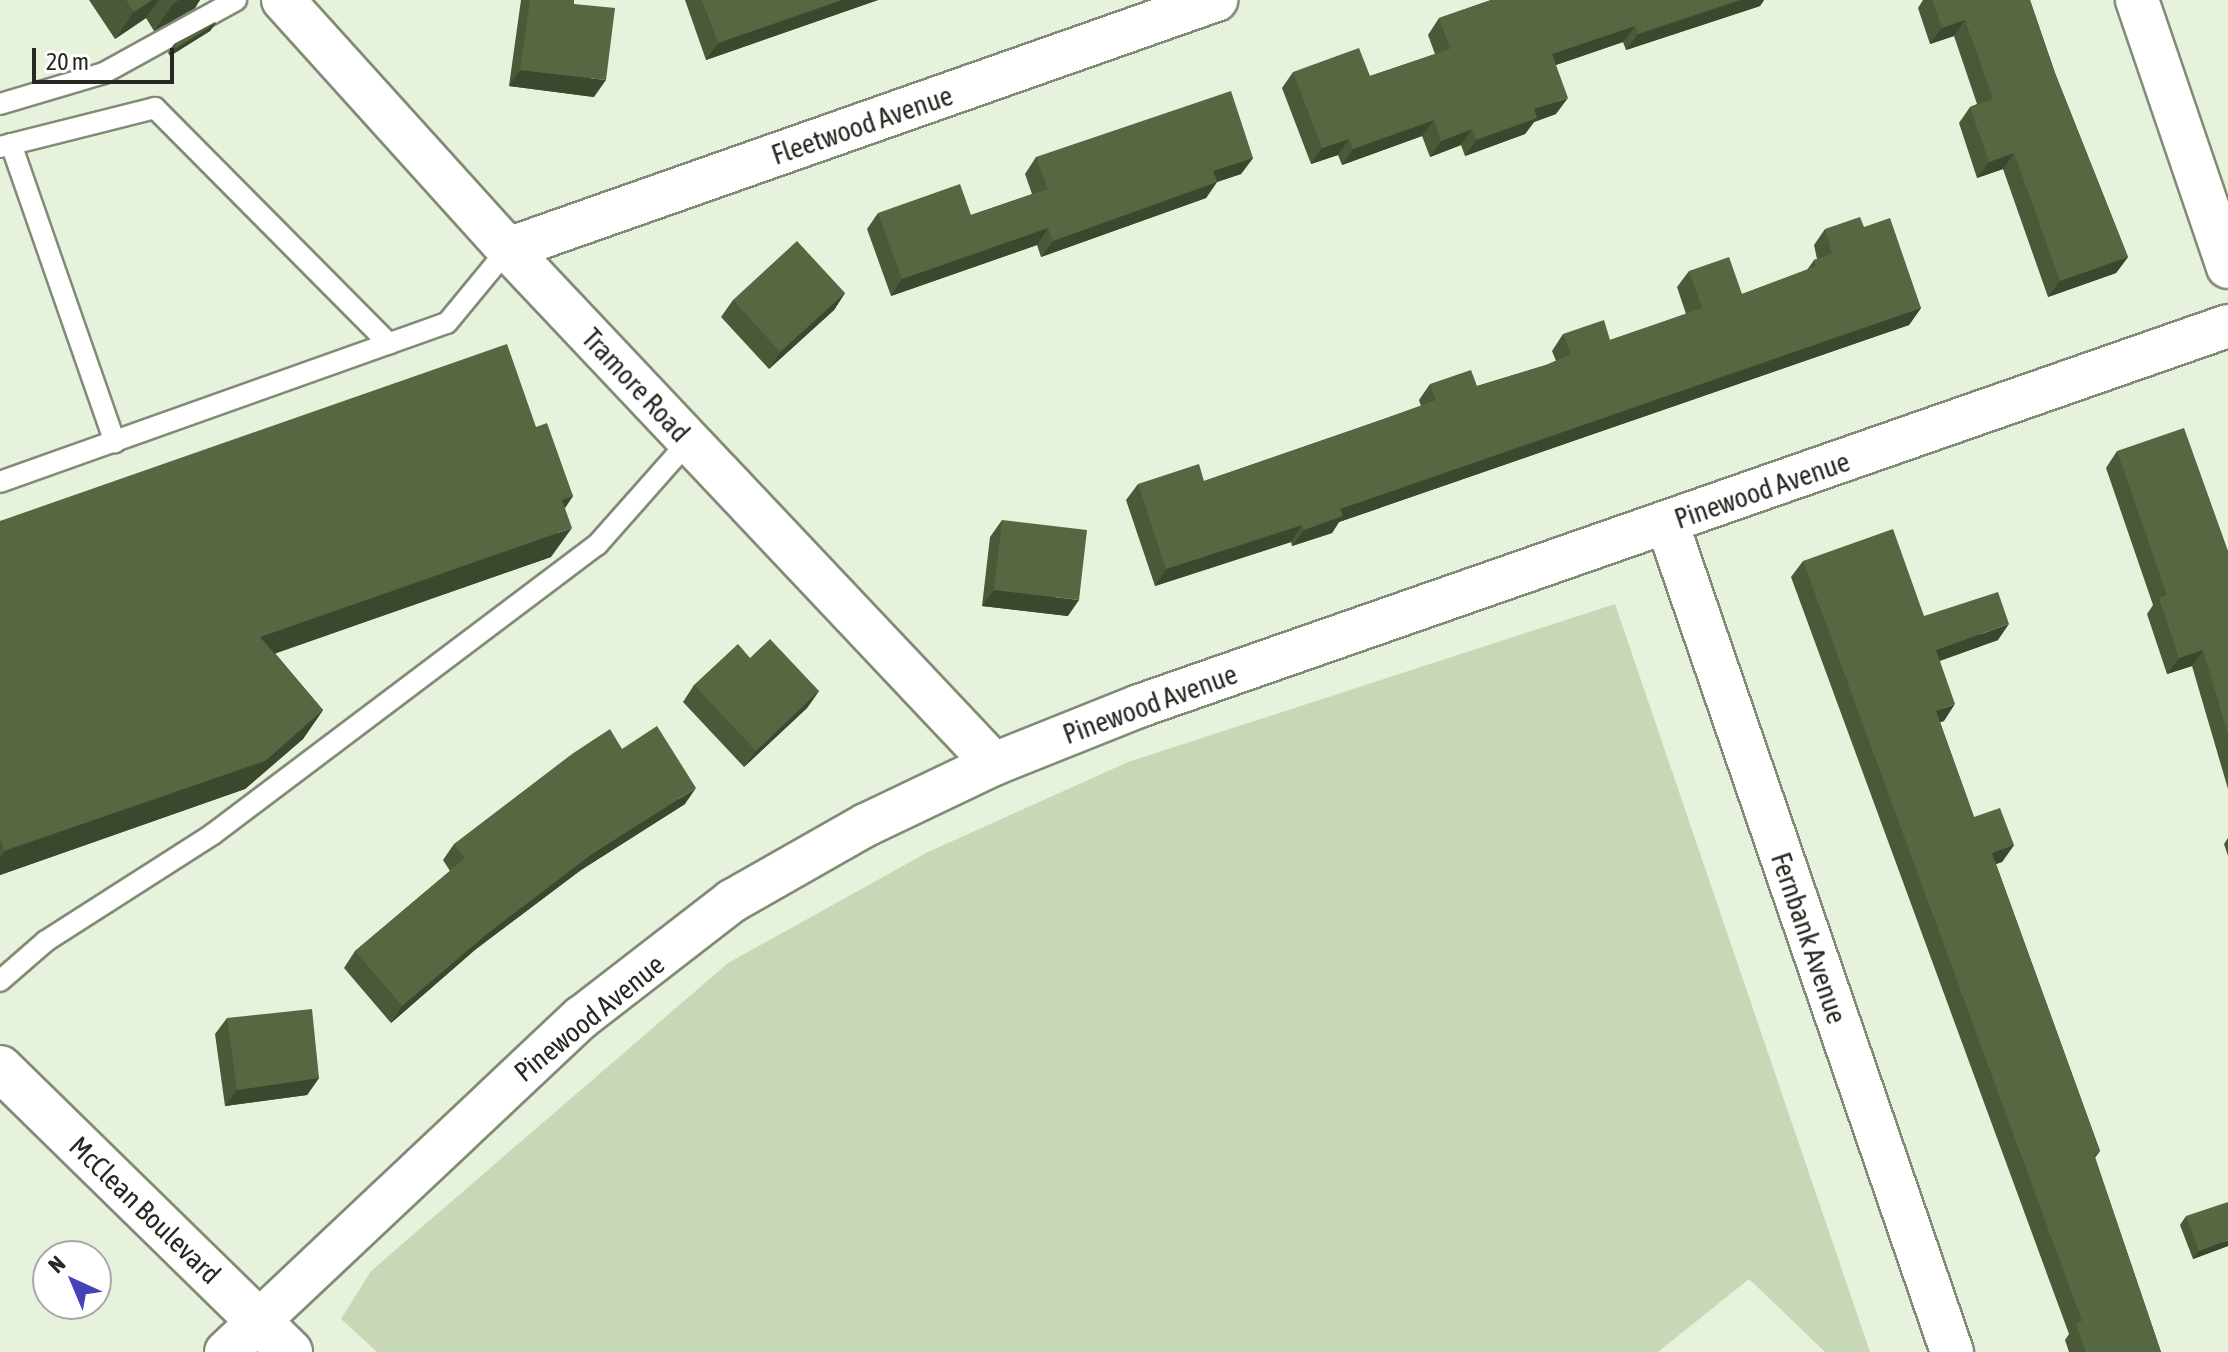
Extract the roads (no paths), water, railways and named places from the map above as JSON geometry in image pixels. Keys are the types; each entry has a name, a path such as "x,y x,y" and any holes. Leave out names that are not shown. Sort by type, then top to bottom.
{"street":[{"name":"Tramore Road","path":"283,0 508,249 994,764"},
{"name":"Fleetwood Avenue","path":"508,249 1216,0"},
{"path":"2137,0 2228,267"},
{"name":"Pinewood Avenue","path":"226,1352 582,1017 732,901 866,825 994,764 1139,706 2228,326"},
{"name":"Fernbank Avenue","path":"1667,523 1952,1352"},
{"name":"McClean Boulevard","path":"0,1068 290,1352"}],"lane":[{"path":"0,104 104,73 236,0"},
{"path":"115,442 6,146 155,108 389,344"},
{"path":"0,482 447,323 508,249"},
{"path":"0,981 46,941 213,834 597,545 689,441"}]}
